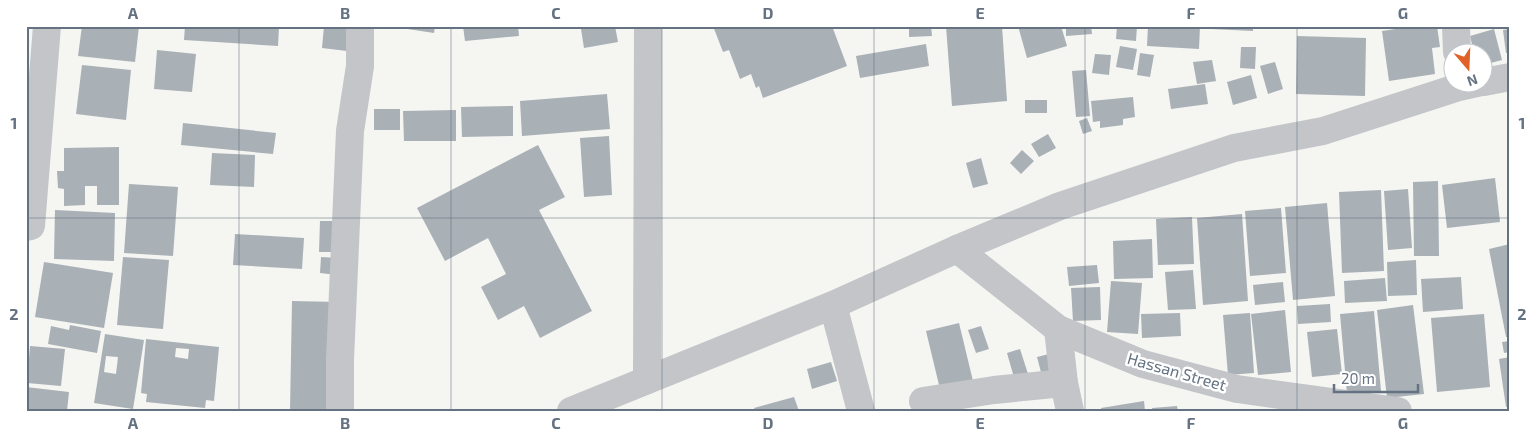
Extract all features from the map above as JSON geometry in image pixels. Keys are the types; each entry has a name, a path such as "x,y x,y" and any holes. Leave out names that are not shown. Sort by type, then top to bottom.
{"street":[{"path":"26,226 31,226 47,26"},
{"path":"340,411 340,360 350,131 360,66 360,26"},
{"path":"646,380 648,26"},
{"path":"1456,26 1457,42"},
{"path":"1494,79 1510,77"},
{"path":"571,411 833,305 957,249 1060,206 1234,148 1323,131 1444,91"},
{"name":"Hassan Street","path":"957,249 1058,329 1143,364 1237,389 1398,411"},
{"path":"833,305 861,411"},
{"path":"1058,329 1064,383 1070,411"},
{"path":"923,400 1064,383"}],"building":[{"path":"82,26 139,26 135,62 78,56"},
{"path":"185,26 279,26 278,46 184,40"},
{"path":"324,26 350,26 347,51 322,48"},
{"path":"394,26 435,26 434,33"},
{"path":"463,26 518,26 519,36 465,41"},
{"path":"615,26 618,42 584,48 581,29"},
{"path":"713,26 832,26 847,66 763,98 759,86 756,88 751,74 740,79 729,50 723,52"},
{"path":"909,26 931,26 932,36 909,37"},
{"path":"946,26 1002,26 1007,101 952,106"},
{"path":"1018,26 1061,26 1067,46 1027,58"},
{"path":"1066,26 1091,26 1092,34 1066,36"},
{"path":"1117,26 1137,26 1136,41 1116,39"},
{"path":"1148,26 1200,26 1199,49 1147,46"},
{"path":"1211,26 1253,26 1253,31 1211,29"},
{"path":"1416,26 1437,26 1440,47 1432,48 1435,74 1389,81 1382,31"},
{"path":"1494,29 1502,60 1494,62 1494,42 1472,42 1470,36"},
{"path":"1510,29 1510,53 1506,53 1503,30"},
{"path":"1297,36 1366,38 1365,96 1296,94"},
{"path":"926,44 929,66 860,78 856,56"},
{"path":"1120,46 1137,49 1133,70 1116,67"},
{"path":"1241,47 1256,47 1255,69 1240,68"},
{"path":"157,50 196,54 192,92 154,89"},
{"path":"1140,53 1154,55 1150,77 1137,75"},
{"path":"1095,54 1111,55 1109,75 1092,73"},
{"path":"1212,60 1216,81 1197,84 1193,62"},
{"path":"1275,62 1283,89 1268,94 1260,66"},
{"path":"82,65 131,70 126,120 76,114"},
{"path":"1086,70 1090,116 1076,117 1072,71"},
{"path":"1251,75 1257,98 1233,105 1227,82"},
{"path":"1205,84 1208,104 1171,109 1168,89"},
{"path":"607,94 610,129 522,136 520,101"},
{"path":"1133,97 1135,117 1123,119 1123,125 1100,128 1100,121 1093,122 1091,101"},
{"path":"1025,100 1047,100 1047,113 1025,113"},
{"path":"513,106 513,136 462,137 461,107"},
{"path":"374,109 400,109 400,130 374,130"},
{"path":"456,110 456,141 404,141 403,111"},
{"path":"1087,118 1092,131 1083,134 1079,121"},
{"path":"183,123 276,133 273,154 181,145"},
{"path":"1048,134 1056,148 1039,157 1031,144"},
{"path":"609,136 612,195 584,197 580,138"},
{"path":"538,145 565,197 539,210 592,311 540,338 524,306 498,320 481,287 506,274 488,238 445,261 417,208"},
{"path":"119,147 119,205 97,205 97,186 85,186 85,205 64,206 64,189 58,188 57,171 64,171 64,148"},
{"path":"1022,150 1034,161 1021,174 1010,163"},
{"path":"212,153 255,155 254,187 210,185"},
{"path":"981,158 988,184 973,188 966,163"},
{"path":"1495,178 1500,222 1447,228 1442,185"},
{"path":"1438,181 1439,256 1414,256 1413,182"},
{"path":"129,184 178,187 173,256 124,253"},
{"path":"1408,189 1412,248 1388,250 1384,191"},
{"path":"1381,190 1384,271 1342,273 1339,192"},
{"path":"1327,203 1335,296 1293,300 1285,207"},
{"path":"1281,208 1286,273 1250,276 1245,211"},
{"path":"55,210 115,213 114,261 54,259"},
{"path":"1242,214 1248,301 1203,305 1197,218"},
{"path":"1192,217 1194,264 1158,265 1156,219"},
{"path":"320,221 338,221 338,252 319,252"},
{"path":"235,234 304,238 302,269 233,265"},
{"path":"1152,239 1153,278 1114,279 1113,241"},
{"path":"1510,244 1510,337 1506,337 1489,249"},
{"path":"123,257 169,260 163,329 117,325"},
{"path":"321,257 338,258 337,275 320,273"},
{"path":"1416,260 1417,295 1388,296 1387,262"},
{"path":"44,262 113,273 104,328 35,317"},
{"path":"1097,265 1099,283 1069,286 1067,267"},
{"path":"1193,270 1196,309 1168,310 1165,272"},
{"path":"1461,277 1463,309 1423,312 1421,279"},
{"path":"1385,278 1387,301 1345,303 1344,281"},
{"path":"1111,281 1142,283 1138,334 1107,332"},
{"path":"1283,282 1285,302 1255,305 1253,285"},
{"path":"1100,287 1101,320 1073,321 1071,288"},
{"path":"292,301 338,302 335,411 290,411"},
{"path":"1330,304 1331,322 1298,324 1297,306"},
{"path":"1413,305 1424,394 1387,398 1377,310"},
{"path":"1285,310 1291,372 1258,375 1251,314"},
{"path":"1374,311 1381,391 1347,394 1340,314"},
{"path":"1180,313 1181,336 1142,338 1141,314"},
{"path":"1250,313 1254,373 1228,375 1223,315"},
{"path":"1484,314 1490,387 1437,392 1431,318"},
{"path":"959,323 973,381 940,389 926,331"},
{"path":"70,325 101,331 97,353 48,344 51,326 69,330"},
{"path":"981,326 989,349 976,353 968,330"},
{"path":"1337,329 1342,374 1312,377 1307,332"},
{"path":"105,334 144,340 133,409 94,403","holes":["106,356 118,357 116,374 104,372"]},
{"path":"146,339 219,347 214,401 206,400 205,408 146,402 147,394 141,393","holes":["176,348 189,349 188,359 175,357"]},
{"path":"1510,341 1510,352 1504,353 1502,342"},
{"path":"30,346 65,349 61,386 27,383"},
{"path":"1020,349 1029,377 1015,381 1007,353"},
{"path":"1053,353 1058,372 1042,376 1037,357"},
{"path":"1510,357 1510,406 1506,407 1499,359"},
{"path":"831,362 837,381 812,389 807,369"},
{"path":"26,387 69,392 67,411 26,411"},
{"path":"794,397 799,411 755,411 754,408"},
{"path":"1144,401 1145,411 1102,411 1101,408"},
{"path":"1177,406 1178,411 1153,411 1152,408"}]}
